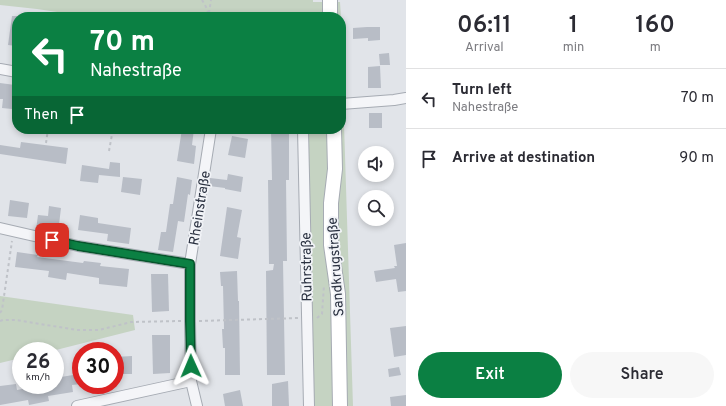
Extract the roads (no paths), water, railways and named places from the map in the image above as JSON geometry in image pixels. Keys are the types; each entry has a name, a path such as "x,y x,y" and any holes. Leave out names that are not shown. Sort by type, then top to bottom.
{"street":[{"path":"330,0 330,12"},
{"path":"0,69 12,71"},
{"path":"346,104 406,98"},
{"name":"Rheinstraße","path":"197,406 191,381 190,264 211,134"},
{"name":"Ruhrstraße","path":"303,134 309,406"},
{"name":"Sandkrugstraße","path":"334,134 335,168 331,203 331,244 338,294 340,406"},
{"path":"0,228 78,246 190,264"},
{"path":"77,406 191,381"}]}
